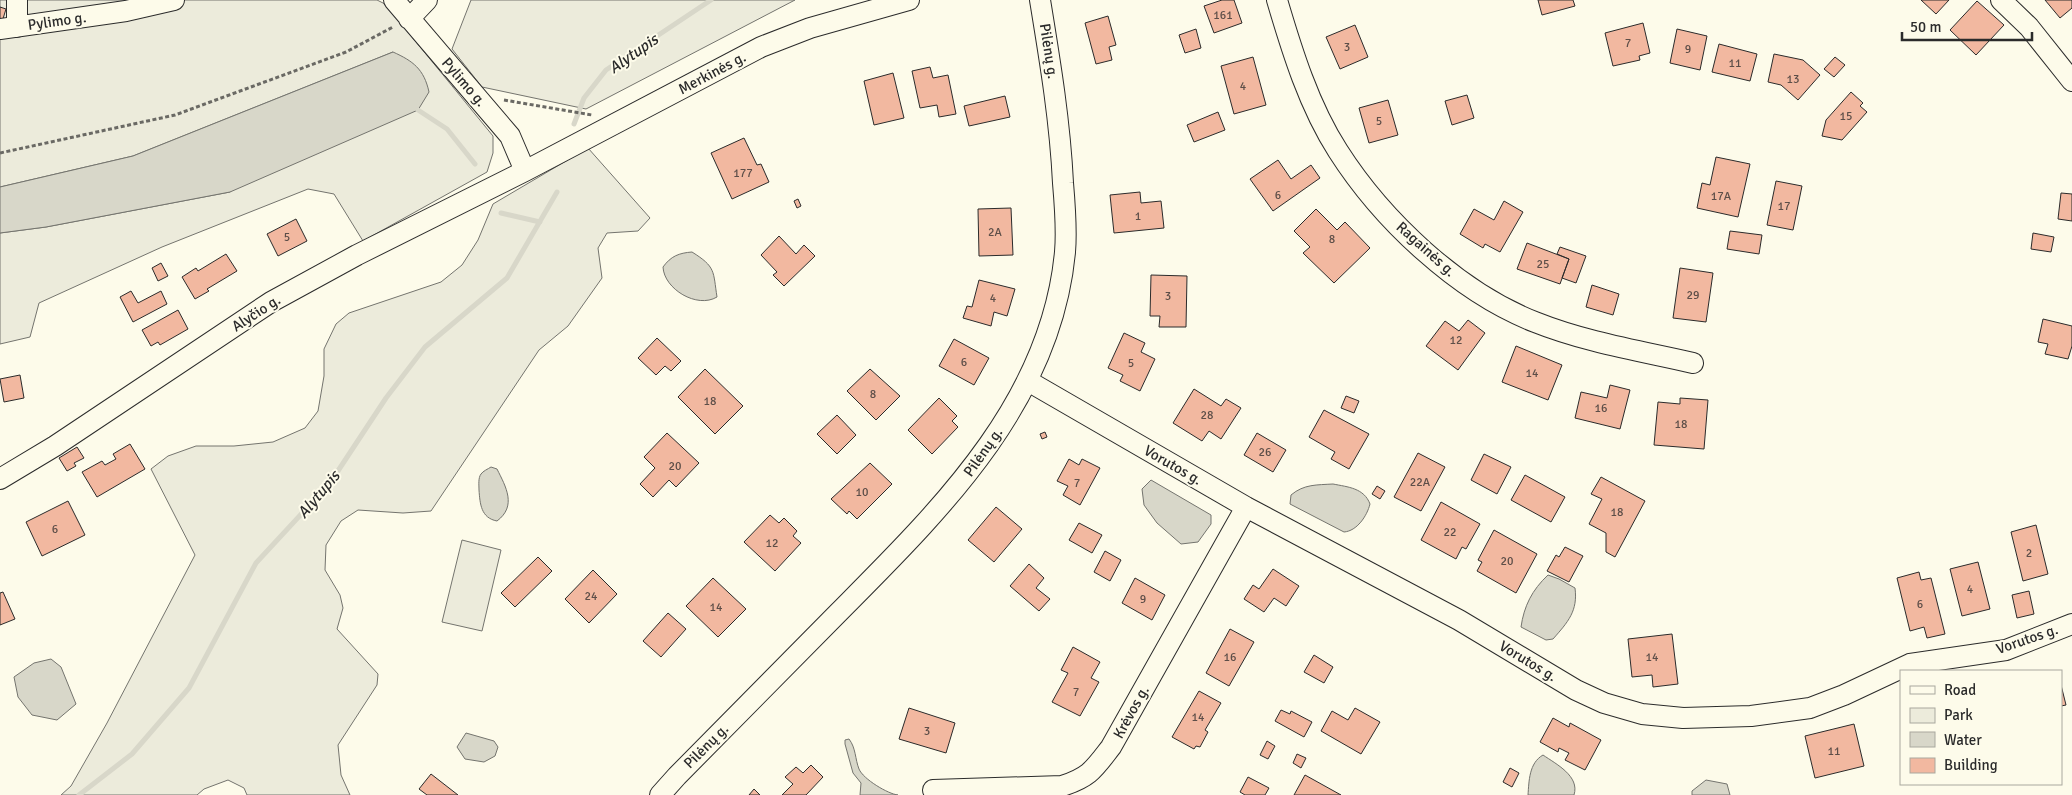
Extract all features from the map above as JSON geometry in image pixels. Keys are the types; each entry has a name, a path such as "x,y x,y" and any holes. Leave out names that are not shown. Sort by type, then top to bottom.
{"street":[{"path":"8,28 17,0"},
{"name":"Pylimo g.","path":"8,28 126,11 174,0"},
{"name":"Pylimo g.","path":"394,0 510,136 525,171"},
{"path":"409,19 427,0"},
{"name":"Merkinės g.","path":"525,171 761,47 810,28 909,0"},
{"name":"Pilėnų g.","path":"660,795 933,516 994,438 1028,381 1050,323 1065,252 1065,209 1061,146 1054,79 1040,0"},
{"name":"Ragainės g.","path":"1277,0 1304,80 1322,122 1337,150 1362,186 1386,213 1430,256 1477,293 1534,322 1564,333 1692,364"},
{"path":"2001,0 2029,27 2072,81"},
{"name":"Alyčio g.","path":"0,480 55,446 271,302 357,255 525,171"},
{"name":"Vorutos g.","path":"1028,381 1246,507 1459,620 1576,690 1604,704 1642,714 1683,718 1751,716 1810,708 1844,695 1910,664 2006,650 2072,624"},
{"name":"Krėvos g.","path":"933,790 1062,786 1081,780 1094,769 1111,747 1246,507"}],"path":[{"path":"0,153 175,115 346,52 409,19"},
{"path":"503,100 591,115"}],"green space":[{"path":"0,0 377,0 385,4 493,136 493,153 487,172 363,241 334,194 308,189 162,247 39,303 30,337 0,344 0,233 46,227 230,192 393,52 133,156 0,187"},
{"path":"471,0 795,0 586,109 482,87 452,49"},
{"path":"588,148 650,218 638,231 607,233 598,248 602,278 568,326 539,350 431,511 403,513 358,510 341,521 326,545 325,570 340,595 343,608 337,629 378,674 377,685 338,745 341,775 350,795 247,795 244,788 228,780 204,789 197,795 61,795 71,786 107,723 195,555 151,469 168,456 196,446 234,446 273,442 305,428 318,411 324,376 324,349 336,324 349,313 441,282 462,265 478,240 493,204"},
{"path":"462,540 501,550 482,631 442,622"}],"water":[{"path":"393,52 417,67 424,77 429,92 418,110 230,192 46,227 0,233 0,187 133,156"},
{"path":"692,252 712,270 717,297 709,300 691,299 669,283 663,267 669,260 679,254"},
{"path":"491,467 497,469 508,496 507,509 497,521 488,517 482,510 479,495 480,476"},
{"path":"1151,480 1211,515 1211,524 1198,542 1181,544 1157,523 1144,505 1142,489"},
{"path":"1333,484 1360,491 1370,504 1361,522 1349,531 1344,532 1290,504 1291,495 1296,491 1311,486"},
{"path":"1548,575 1575,588 1576,596 1571,616 1553,639 1546,640 1521,627 1524,612 1530,599 1537,586"},
{"path":"51,659 61,667 76,704 57,720 32,715 18,697 14,677 34,663"},
{"path":"466,733 494,741 498,747 495,756 484,762 465,759 457,747"},
{"path":"849,739 861,773 876,785 898,795 860,795 861,783 853,773 845,744 845,740"},
{"path":"1543,755 1570,776 1574,782 1574,795 1528,795 1532,767 1538,758"},
{"path":"1706,780 1727,784 1730,795 1692,795 1692,791"}],"building":[{"path":"1222,0 1234,0 1242,23 1214,33 1204,6"},
{"path":"1538,0 1573,0 1575,6 1542,15"},
{"path":"1921,0 1949,0 1936,14"},
{"path":"2045,0 2072,0 2072,8 2060,18"},
{"path":"1977,1 2004,25 1976,55 1950,30"},
{"path":"0,7 6,9 2,22 0,22"},
{"path":"1108,16 1116,45 1109,47 1112,60 1096,64 1085,23"},
{"path":"1643,23 1650,53 1639,56 1640,60 1613,66 1605,33"},
{"path":"1355,25 1368,57 1340,69 1326,37"},
{"path":"1196,29 1201,48 1185,53 1179,35"},
{"path":"1677,29 1707,36 1700,70 1670,63"},
{"path":"1719,44 1757,54 1750,81 1712,72"},
{"path":"1774,54 1803,60 1820,75 1798,100 1781,85 1768,82"},
{"path":"1253,57 1266,105 1234,114 1221,66"},
{"path":"1835,57 1845,65 1834,77 1824,69"},
{"path":"930,67 933,78 948,75 956,114 939,117 937,105 920,108 912,71"},
{"path":"893,73 904,118 874,125 864,81"},
{"path":"1851,92 1863,103 1860,106 1867,112 1842,140 1822,136 1826,120"},
{"path":"1467,95 1474,118 1452,125 1445,101"},
{"path":"1005,96 1010,117 969,126 964,106"},
{"path":"1388,100 1398,135 1369,143 1359,108"},
{"path":"1218,112 1225,130 1194,142 1187,125"},
{"path":"744,138 757,165 761,164 769,182 732,199 711,153"},
{"path":"1716,157 1750,164 1738,217 1697,208 1702,183 1710,185"},
{"path":"1278,160 1291,179 1311,165 1320,178 1273,211 1250,179"},
{"path":"1776,181 1802,186 1793,230 1767,225"},
{"path":"1140,192 1141,203 1161,201 1164,228 1114,233 1110,195"},
{"path":"2061,193 2072,194 2072,221 2058,219"},
{"path":"798,199 801,206 797,208 794,201"},
{"path":"1504,201 1523,212 1500,252 1485,244 1483,248 1460,234 1474,209 1494,220"},
{"path":"1011,208 1013,255 979,256 978,209"},
{"path":"1316,209 1337,230 1345,222 1370,248 1334,283 1303,253 1310,247 1294,231"},
{"path":"296,219 307,241 278,256 267,234"},
{"path":"1730,231 1762,235 1759,254 1727,249"},
{"path":"2033,233 2054,237 2051,252 2031,249"},
{"path":"779,236 796,254 804,245 815,256 784,286 773,275 777,272 761,255"},
{"path":"1527,243 1569,259 1560,284 1517,269"},
{"path":"1560,247 1586,256 1576,283 1562,278 1569,259 1557,254"},
{"path":"226,254 237,271 207,289 209,291 195,299 182,277 196,268 198,271"},
{"path":"161,263 168,276 158,281 152,268"},
{"path":"1680,268 1713,273 1706,322 1673,318"},
{"path":"1151,275 1187,276 1186,327 1159,327 1160,316 1150,316"},
{"path":"979,280 1015,289 1007,316 994,312 991,326 963,318 967,306 972,307"},
{"path":"1592,285 1619,294 1613,315 1586,307"},
{"path":"131,291 138,303 161,291 167,304 133,322 120,297"},
{"path":"178,310 188,329 160,345 158,342 151,346 142,330"},
{"path":"2043,319 2072,326 2072,346 2068,359 2045,354 2048,344 2038,342"},
{"path":"1468,320 1485,333 1458,370 1426,346 1445,321 1459,331"},
{"path":"1124,333 1145,343 1141,352 1155,359 1140,391 1120,381 1123,375 1108,368"},
{"path":"657,338 681,361 671,371 665,366 656,375 638,358"},
{"path":"954,339 989,358 974,385 939,366"},
{"path":"1516,346 1562,365 1548,400 1502,382"},
{"path":"705,369 743,406 715,434 678,397"},
{"path":"870,369 900,396 876,420 847,391"},
{"path":"20,375 24,398 4,402 0,379"},
{"path":"1610,385 1630,390 1620,429 1575,418 1581,392 1607,398"},
{"path":"1194,389 1221,406 1226,399 1241,408 1221,439 1209,431 1202,441 1173,423"},
{"path":"1346,396 1359,401 1354,413 1341,408"},
{"path":"939,398 957,416 952,421 958,427 932,454 908,430"},
{"path":"1680,398 1708,400 1704,449 1654,445 1658,402 1680,404"},
{"path":"1324,410 1369,434 1349,469 1331,459 1335,452 1309,437"},
{"path":"837,415 856,435 837,454 817,434"},
{"path":"1045,432 1047,437 1042,439 1040,434"},
{"path":"667,433 699,463 676,487 669,480 653,497 640,484 655,468 644,457"},
{"path":"1257,433 1286,450 1273,472 1244,455"},
{"path":"130,444 145,469 97,497 82,472 102,461 105,465 116,459 113,454"},
{"path":"77,447 84,458 74,463 76,466 67,471 59,458"},
{"path":"1418,453 1445,467 1421,511 1394,497"},
{"path":"1484,454 1511,467 1497,494 1471,480"},
{"path":"1069,459 1079,465 1082,459 1100,468 1080,505 1063,495 1068,486 1057,481"},
{"path":"870,463 892,484 857,519 849,511 847,514 831,499"},
{"path":"1525,475 1565,497 1551,522 1511,500"},
{"path":"1601,477 1645,501 1615,557 1606,552 1606,533 1589,524 1602,499 1591,494"},
{"path":"1377,486 1385,491 1380,499 1372,494"},
{"path":"68,501 85,535 42,556 26,522"},
{"path":"1441,502 1480,524 1466,549 1462,547 1456,559 1421,540"},
{"path":"996,507 1022,529 994,562 968,540"},
{"path":"770,515 779,523 784,518 797,531 793,536 801,543 775,571 744,542"},
{"path":"1079,523 1102,535 1092,553 1069,540"},
{"path":"2036,525 2048,574 2023,581 2011,532"},
{"path":"1494,530 1537,554 1516,593 1477,571 1482,562 1478,560"},
{"path":"1565,547 1583,556 1569,582 1547,571 1556,555 1559,557"},
{"path":"1105,551 1121,560 1110,581 1094,572"},
{"path":"538,557 552,571 515,607 501,593"},
{"path":"1978,562 1990,609 1962,616 1950,569"},
{"path":"1029,564 1044,578 1036,588 1050,599 1039,611 1010,586"},
{"path":"1273,569 1299,586 1286,606 1274,598 1264,612 1244,599 1253,585 1259,589"},
{"path":"593,570 617,594 589,623 565,599"},
{"path":"1919,572 1921,580 1931,578 1945,634 1927,638 1924,627 1910,631 1897,578"},
{"path":"713,578 746,609 718,637 686,606"},
{"path":"1135,578 1165,595 1152,620 1122,603"},
{"path":"2029,591 2034,614 2017,618 2012,595"},
{"path":"3,592 15,619 0,625 0,593"},
{"path":"668,613 686,629 661,657 643,641"},
{"path":"1230,629 1254,642 1229,686 1206,673"},
{"path":"1672,634 1678,684 1653,687 1652,675 1632,677 1628,639"},
{"path":"1073,647 1100,662 1091,678 1099,682 1080,716 1052,702 1068,673 1061,670"},
{"path":"1314,655 1333,667 1324,683 1304,672"},
{"path":"2062,689 2066,705 2062,706"},
{"path":"1199,691 1221,703 1205,730 1208,732 1200,747 1196,746 1194,749 1172,737"},
{"path":"909,708 955,723 946,753 899,739"},
{"path":"1355,708 1380,722 1361,754 1321,731 1332,711 1348,720"},
{"path":"1281,710 1290,714 1291,711 1312,722 1304,737 1275,721"},
{"path":"1553,718 1569,727 1570,723 1601,740 1585,770 1565,760 1569,753 1559,748 1558,752 1540,742"},
{"path":"1854,724 1864,766 1815,778 1805,736"},
{"path":"1267,741 1275,746 1268,759 1260,755"},
{"path":"1297,754 1306,758 1301,768 1293,763"},
{"path":"811,765 823,777 806,795 782,795 793,784 785,777 796,767 803,773"},
{"path":"1510,768 1519,773 1512,787 1503,782"},
{"path":"431,774 458,795 427,795 419,789"},
{"path":"1305,775 1341,795 1294,795"},
{"path":"1248,777 1269,788 1265,795 1245,795 1240,792"},
{"path":"754,789 760,795 749,795"}],"waterway":[{"name":"Alytupis","path":"574,124 584,98 606,70 711,0"},
{"path":"418,110 447,129 475,164"},
{"name":"Alytupis","path":"79,795 132,754 189,688 256,563 330,483 386,398 425,347 507,278 557,192"},
{"path":"501,213 540,222"}]}
